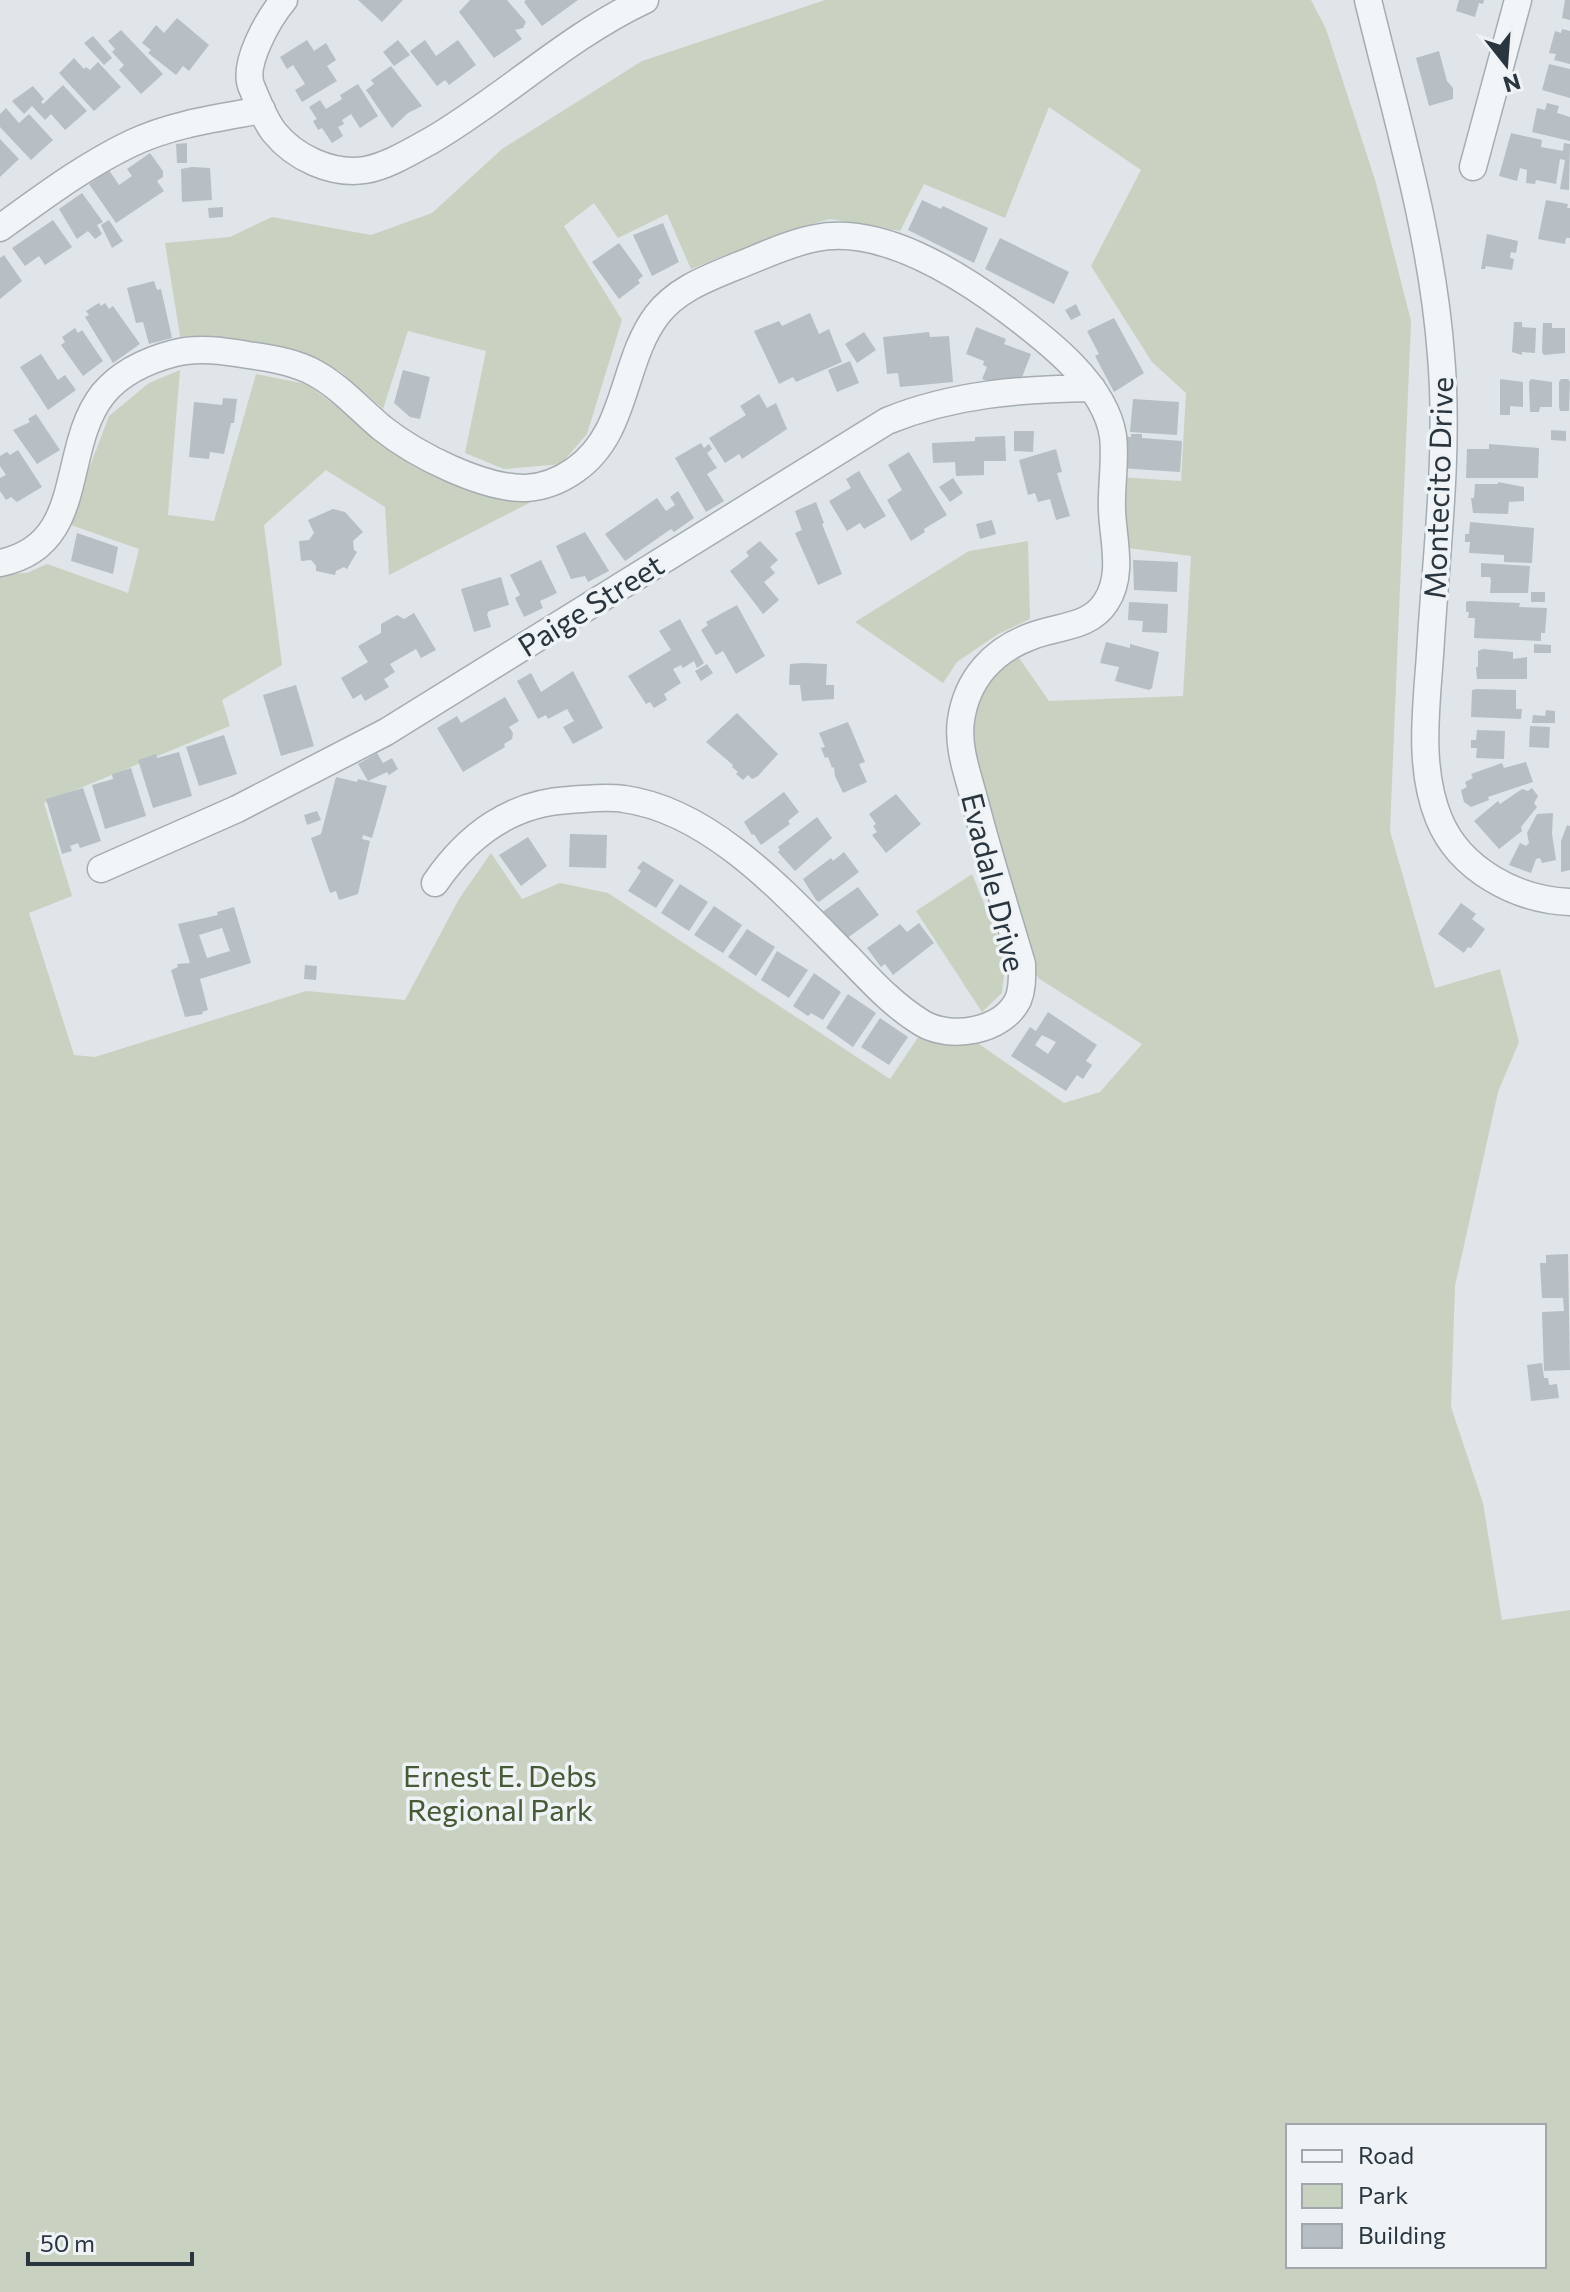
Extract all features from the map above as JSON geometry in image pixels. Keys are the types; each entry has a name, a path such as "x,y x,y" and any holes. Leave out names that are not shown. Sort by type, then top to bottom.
{"street":[{"path":"284,0 253,55 249,83 273,131 291,148 313,162 339,170 365,170 386,164 459,124 582,36 645,0"},
{"name":"Montecito Drive","path":"1368,0 1427,255 1441,356 1441,489 1425,741 1433,801 1440,822 1456,847 1499,884 1526,895 1570,902"},
{"path":"1473,167 1518,0"},
{"path":"0,228 81,171 132,143 170,129 262,110"},
{"name":"Evadale Drive","path":"0,563 20,559 38,549 52,532 94,408 105,391 124,374 154,360 182,351 222,351 289,362 333,384 399,442 433,459 504,486 542,486 565,477 597,451 613,426 646,331 661,310 698,282 789,245 819,237 844,235 872,238 901,247 984,293 1029,326 1092,388 1105,407 1114,451 1112,514 1115,577 1110,598 1099,612 1081,623 1032,636 989,660 975,679 964,704 960,727 962,751 981,824 1022,964 1023,981 1017,1001 1004,1016 986,1026 961,1032 941,1032 922,1023 883,992 794,904 727,845 686,819 624,799 557,801 526,807 475,836 453,857 435,883"},
{"name":"Paige Street","path":"101,869 237,809 386,732 887,421 922,407 964,397 1092,388"}],"green space":[{"name":"Ernest E. Debs Regional Park","path":"825,0 1311,0 1326,29 1376,183 1411,321 1390,831 1435,988 1500,969 1519,1042 1498,1092 1455,1286 1451,1407 1483,1503 1502,1620 1570,1610 1570,2292 0,2292 0,574 27,573 47,564 128,593 139,549 68,524 109,416 149,383 180,370 168,515 214,521 256,374 306,384 416,464 537,499 389,575 385,507 326,470 264,525 282,665 222,700 230,726 44,803 72,896 29,913 74,1055 95,1057 306,991 405,1000 459,899 491,853 522,899 560,883 608,893 890,1079 919,1036 976,1042 1064,1103 1100,1092 1142,1044 1038,978 1017,925 978,785 967,717 980,683 1017,655 1049,701 1183,696 1191,556 1128,548 1117,477 1181,481 1186,393 1152,362 1091,266 1141,170 1049,107 1005,218 924,184 900,231 830,219 783,232 691,269 667,214 618,238 594,203 564,226 622,320 587,434 561,464 504,469 465,453 486,351 408,331 383,409 340,371 291,351 182,348 165,243 230,237 272,217 371,235 432,213 502,149 642,61"},
{"path":"1028,541 1030,619 998,634 957,662 943,683 855,622 969,551"},
{"path":"972,874 1006,957 1002,993 982,1012 916,911"}],"building":[{"path":"358,0 403,0 382,22"},
{"path":"470,0 507,0 526,22 523,28 515,30 522,39 494,58 459,12"},
{"path":"578,0 542,26 524,2"},
{"path":"1459,0 1484,0 1483,4 1479,3 1475,17 1456,11"},
{"path":"1565,0 1570,0 1570,20 1562,18"},
{"path":"177,18 209,45 189,71 183,66 176,75 148,53 151,50 142,43 156,25 164,33"},
{"path":"1562,29 1570,31 1570,64 1554,60 1556,54 1549,53 1555,31 1561,33"},
{"path":"121,30 163,74 141,94 119,70 124,65 112,52 115,49 108,41"},
{"path":"93,36 112,58 104,65 84,43"},
{"path":"307,40 314,51 326,43 336,60 327,66 337,81 302,102 295,90 305,84 293,65 287,69 280,57"},
{"path":"398,40 410,55 394,66 383,52"},
{"path":"425,40 436,56 458,40 476,65 449,85 445,80 437,86 410,51"},
{"path":"1439,51 1447,81 1453,88 1453,99 1429,106 1416,58"},
{"path":"74,58 84,69 90,70 98,62 121,87 94,111 59,73"},
{"path":"1549,64 1570,69 1570,98 1542,90"},
{"path":"391,66 422,106 408,113 392,128 366,90 374,84 371,80"},
{"path":"358,84 378,116 360,128 351,114 338,127 343,136 332,143 322,128 318,130 313,121 317,119 309,107 320,100 326,109 342,99 340,95"},
{"path":"63,85 87,111 65,130 51,114 45,120 32,106 24,114 12,101 33,86 44,99 43,104"},
{"path":"1547,103 1559,106 1557,113 1570,117 1570,141 1532,132 1537,108 1545,110"},
{"path":"6,108 19,123 29,114 53,140 31,160 0,127 0,114"},
{"path":"1511,133 1542,140 1541,147 1563,151 1564,143 1570,144 1569,190 1560,189 1565,160 1560,159 1556,184 1536,180 1535,184 1526,183 1527,170 1520,168 1517,181 1499,176"},
{"path":"0,139 19,159 0,177"},
{"path":"187,143 187,163 177,163 176,144"},
{"path":"150,153 163,171 163,177 157,181 164,191 116,223 89,184 109,170 119,185 132,176 127,169"},
{"path":"210,168 212,200 182,202 181,169"},
{"path":"82,193 103,222 97,225 102,234 95,239 88,231 77,239 59,209"},
{"path":"922,200 941,209 943,206 988,228 974,263 908,230"},
{"path":"1546,200 1568,204 1567,208 1570,208 1570,238 1566,238 1565,244 1538,239"},
{"path":"223,207 223,217 209,218 208,208"},
{"path":"53,220 72,247 45,265 39,256 25,266 12,248"},
{"path":"109,220 123,241 112,248 101,225"},
{"path":"663,223 679,262 652,276 633,235"},
{"path":"1487,234 1518,241 1516,253 1511,252 1510,258 1514,259 1512,270 1486,266 1481,269"},
{"path":"1000,238 1069,272 1054,304 985,269"},
{"path":"619,243 643,276 638,280 640,283 619,299 592,262"},
{"path":"4,255 22,281 0,299 0,258"},
{"path":"154,281 157,290 161,289 172,338 149,344 143,322 136,323 127,288"},
{"path":"99,303 101,306 105,303 109,309 113,306 140,344 113,363 85,317 89,315 86,311"},
{"path":"1076,304 1081,315 1071,320 1065,310"},
{"path":"810,313 819,334 829,329 842,362 796,382 793,377 779,384 754,331 779,321 782,326"},
{"path":"1114,318 1144,373 1114,392 1095,356 1099,354 1087,331"},
{"path":"1514,322 1522,322 1522,327 1536,328 1535,353 1522,352 1522,355 1512,352"},
{"path":"1543,323 1552,323 1552,328 1565,328 1565,353 1544,355"},
{"path":"976,327 1006,339 1004,344 1031,354 1019,385 998,385 982,379 987,367 983,365 984,361 966,354"},
{"path":"75,328 78,333 82,330 103,361 83,376 61,345 65,342 62,337"},
{"path":"864,332 876,350 857,363 845,344"},
{"path":"929,332 930,337 949,336 953,382 900,387 898,373 887,374 883,337"},
{"path":"41,354 58,380 65,375 76,390 48,410 20,367"},
{"path":"850,361 859,383 837,392 828,370"},
{"path":"403,370 430,377 420,419 410,417 394,403"},
{"path":"1500,379 1523,382 1523,407 1510,406 1510,415 1500,415"},
{"path":"1531,379 1552,382 1552,407 1540,407 1539,412 1530,412"},
{"path":"1561,379 1570,382 1569,411 1560,411 1559,407"},
{"path":"759,394 767,408 776,403 787,429 742,459 739,454 725,463 709,438 746,415 740,406"},
{"path":"223,398 237,399 234,423 231,423 224,454 210,452 209,459 189,457 194,402 222,405"},
{"path":"1133,399 1179,402 1177,435 1130,432"},
{"path":"36,414 60,450 37,464 13,430 30,422 28,419"},
{"path":"1551,430 1566,431 1566,441 1551,440"},
{"path":"1014,431 1034,431 1033,452 1014,451"},
{"path":"1131,434 1142,434 1142,438 1182,441 1180,472 1119,468 1121,436 1131,437"},
{"path":"1005,436 1006,461 984,461 984,475 956,476 955,462 933,463 932,443"},
{"path":"701,443 704,448 709,444 712,449 707,453 717,468 707,474 724,501 706,512 675,458"},
{"path":"1489,444 1539,448 1538,478 1466,478 1467,449 1489,449"},
{"path":"1056,449 1062,472 1057,473 1070,516 1056,520 1050,499 1038,502 1035,493 1028,495 1019,460"},
{"path":"18,450 42,487 17,502 11,497 6,500 0,491 0,478 6,475 0,466 0,456"},
{"path":"909,452 947,515 911,541 887,500 902,490 888,465"},
{"path":"859,471 886,516 864,529 860,523 847,531 829,501 851,488 846,479"},
{"path":"953,478 963,493 950,502 939,487"},
{"path":"1498,482 1524,487 1524,501 1509,502 1508,514 1473,513 1471,498 1474,498 1475,484"},
{"path":"678,491 694,518 674,532 671,529 625,561 605,534 657,498 666,511 675,505 670,497"},
{"path":"816,502 842,574 818,585 795,533 802,530 795,511"},
{"path":"333,509 345,512 363,532 353,541 357,552 347,569 344,567 336,571 335,575 316,571 311,560 301,561 299,541 309,540 314,533 308,520"},
{"path":"992,520 996,534 980,539 976,524"},
{"path":"1470,522 1534,528 1532,563 1504,562 1504,555 1469,553 1470,542 1465,542 1465,534 1469,534"},
{"path":"585,532 609,571 588,582 585,576 571,579 556,546"},
{"path":"77,533 118,547 113,574 71,561"},
{"path":"760,541 778,560 770,567 775,573 764,582 779,600 763,614 730,571 749,556 746,552"},
{"path":"541,560 557,593 540,601 543,608 524,617 515,598 520,595 510,575"},
{"path":"1133,560 1178,562 1177,592 1134,590"},
{"path":"1481,563 1530,566 1528,593 1490,593 1491,580 1490,577 1481,577"},
{"path":"501,577 509,605 489,611 491,627 474,632 461,589"},
{"path":"1531,592 1545,592 1545,602 1531,602"},
{"path":"1129,602 1168,604 1167,633 1142,632 1143,621 1128,620"},
{"path":"1466,602 1520,603 1519,607 1547,608 1545,633 1541,633 1541,641 1474,638 1475,618 1468,618 1469,612 1466,612"},
{"path":"737,605 765,656 736,674 723,651 716,655 701,630 708,625 706,622"},
{"path":"414,613 436,650 421,658 416,649 390,664 395,672 384,679 389,687 365,701 361,694 353,699 341,678 368,662 358,646 381,633 381,624 397,615 404,619"},
{"path":"680,619 704,663 697,668 694,661 683,668 681,665 673,669 681,683 664,694 667,700 654,708 650,702 646,704 628,676 671,650 659,631"},
{"path":"1106,642 1130,648 1130,644 1159,652 1152,688 1149,690 1115,681 1119,667 1100,663"},
{"path":"1534,644 1551,645 1551,653 1534,653"},
{"path":"1478,651 1513,652 1513,659 1527,657 1527,679 1477,679"},
{"path":"707,664 713,673 701,681 695,671"},
{"path":"790,664 827,664 826,685 834,685 834,699 802,701 800,685 789,685"},
{"path":"573,671 603,728 573,744 563,727 574,721 567,709 548,719 546,715 538,719 517,681 531,673 541,692"},
{"path":"296,685 314,746 281,756 263,695"},
{"path":"1472,690 1516,690 1516,709 1522,709 1521,719 1471,717"},
{"path":"505,697 519,721 509,727 513,733 512,739 504,744 505,747 463,772 437,728 457,716 461,723"},
{"path":"1546,710 1555,711 1555,723 1532,723 1533,715 1545,716"},
{"path":"737,713 778,754 752,779 748,775 743,780 736,774 738,772 733,765 706,742"},
{"path":"848,722 865,762 859,764 867,782 843,793 834,767 821,748 825,747 819,733"},
{"path":"1530,726 1550,727 1549,748 1529,747"},
{"path":"1477,730 1505,731 1504,759 1476,758 1477,748 1471,748 1471,740 1476,740"},
{"path":"224,735 237,774 199,786 186,747"},
{"path":"179,752 192,796 153,808 138,760 156,754 157,758"},
{"path":"377,753 383,763 392,758 398,769 368,781 358,764"},
{"path":"1526,762 1533,782 1488,797 1489,800 1471,807 1464,802 1461,790 1467,787 1465,782 1473,778 1471,774 1502,763 1504,768"},
{"path":"131,768 146,816 105,829 92,785 113,779 112,774"},
{"path":"336,777 387,786 372,838 363,835 362,839 370,841 358,894 339,900 336,891 330,893 311,838 321,834"},
{"path":"83,788 101,841 80,848 78,843 70,846 72,851 62,854 46,799"},
{"path":"1532,788 1538,796 1534,803 1537,807 1521,827 1522,831 1499,849 1474,821 1498,801 1500,804 1522,789 1528,791"},
{"path":"784,792 799,812 788,821 790,824 761,845 744,822"},
{"path":"896,794 921,824 886,853 872,835 877,832 873,826 876,824 869,814"},
{"path":"317,811 321,820 307,825 304,815"},
{"path":"1553,813 1556,860 1542,863 1540,858 1536,859 1531,873 1509,865 1520,843 1526,846 1529,843 1527,833 1537,814"},
{"path":"817,817 832,838 795,871 778,852 778,847"},
{"path":"1567,825 1570,826 1570,870 1561,872 1561,841"},
{"path":"570,834 607,835 606,868 569,867"},
{"path":"528,837 547,866 521,886 499,855"},
{"path":"844,852 859,872 819,902 803,879"},
{"path":"643,861 674,880 656,908 628,891 641,871 637,868"},
{"path":"680,884 708,902 689,931 661,913"},
{"path":"858,887 879,915 846,939 834,923 828,928 818,915"},
{"path":"1461,903 1476,914 1472,919 1485,929 1464,953 1438,934"},
{"path":"714,906 742,925 723,953 694,935"},
{"path":"234,907 251,963 200,979 208,1010 185,1017 171,970 178,967 177,964 190,963 178,924 218,915 217,912","holes":["222,928 230,951 207,958 199,935"]},
{"path":"919,923 934,943 893,975 885,964 881,967 867,948 900,924 907,932"},
{"path":"747,929 775,947 756,976 728,957"},
{"path":"777,951 808,970 789,998 761,980"},
{"path":"305,965 317,966 316,980 304,979"},
{"path":"814,973 841,992 823,1020 811,1013 808,1016 793,1006"},
{"path":"848,994 876,1013 853,1047 826,1028"},
{"path":"1048,1012 1097,1045 1086,1061 1092,1065 1083,1079 1077,1075 1066,1091 1011,1056 1030,1027 1036,1031","holes":["1042,1035 1056,1042 1048,1054 1035,1045"]},
{"path":"880,1018 908,1037 889,1065 861,1047"},
{"path":"1568,1254 1570,1370 1544,1371 1542,1312 1564,1311 1563,1298 1542,1298 1540,1263 1546,1263 1546,1255"},
{"path":"1542,1363 1544,1378 1548,1378 1549,1385 1557,1384 1559,1398 1531,1401 1527,1365"}]}
